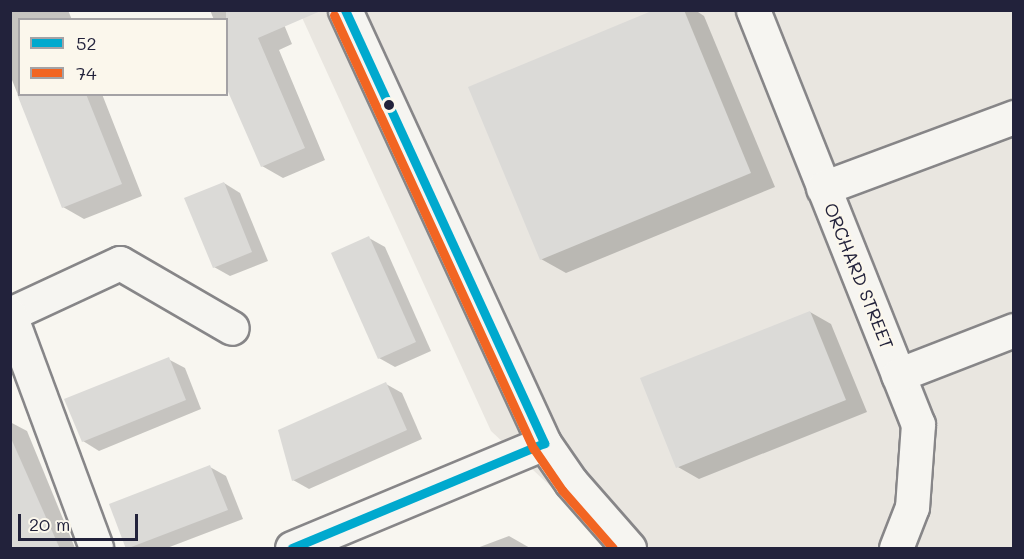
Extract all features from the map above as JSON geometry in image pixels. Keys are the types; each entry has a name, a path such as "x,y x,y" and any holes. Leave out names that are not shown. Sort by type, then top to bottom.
{"street":[{"path":"345,10 544,443 577,490 629,549"},
{"name":"ORCHARD STREET","path":"753,10 918,424 912,507 896,549"},
{"path":"824,188 1014,117"},
{"path":"96,549 10,314 120,263 232,328"},
{"path":"898,375 1014,330"},
{"path":"294,548 544,443"}],"shaded area":[{"path":"299,11 1013,11 1013,548 617,548 491,431"}],"building":[{"path":"226,10 323,10 258,38 305,148 261,167 228,92 228,18 226,18"},
{"path":"654,10 684,10 751,173 540,260 468,87"},
{"path":"17,94 18,96 87,96 122,184 62,208"},
{"path":"224,182 252,252 213,268 184,198"},
{"path":"369,236 416,342 378,359 331,253"},
{"path":"810,311 846,400 676,468 640,378"},
{"path":"169,357 186,400 82,442 64,399"},
{"path":"386,382 407,430 292,481 278,430"},
{"path":"10,436 60,549 10,549"},
{"path":"210,465 228,510 126,549 109,504"}],"transit line":[{"name":"52","path":"345,10 544,443"},
{"name":"74","path":"334,15 534,449 562,490 613,548"},
{"name":"52","path":"292,548 544,443"}]}
